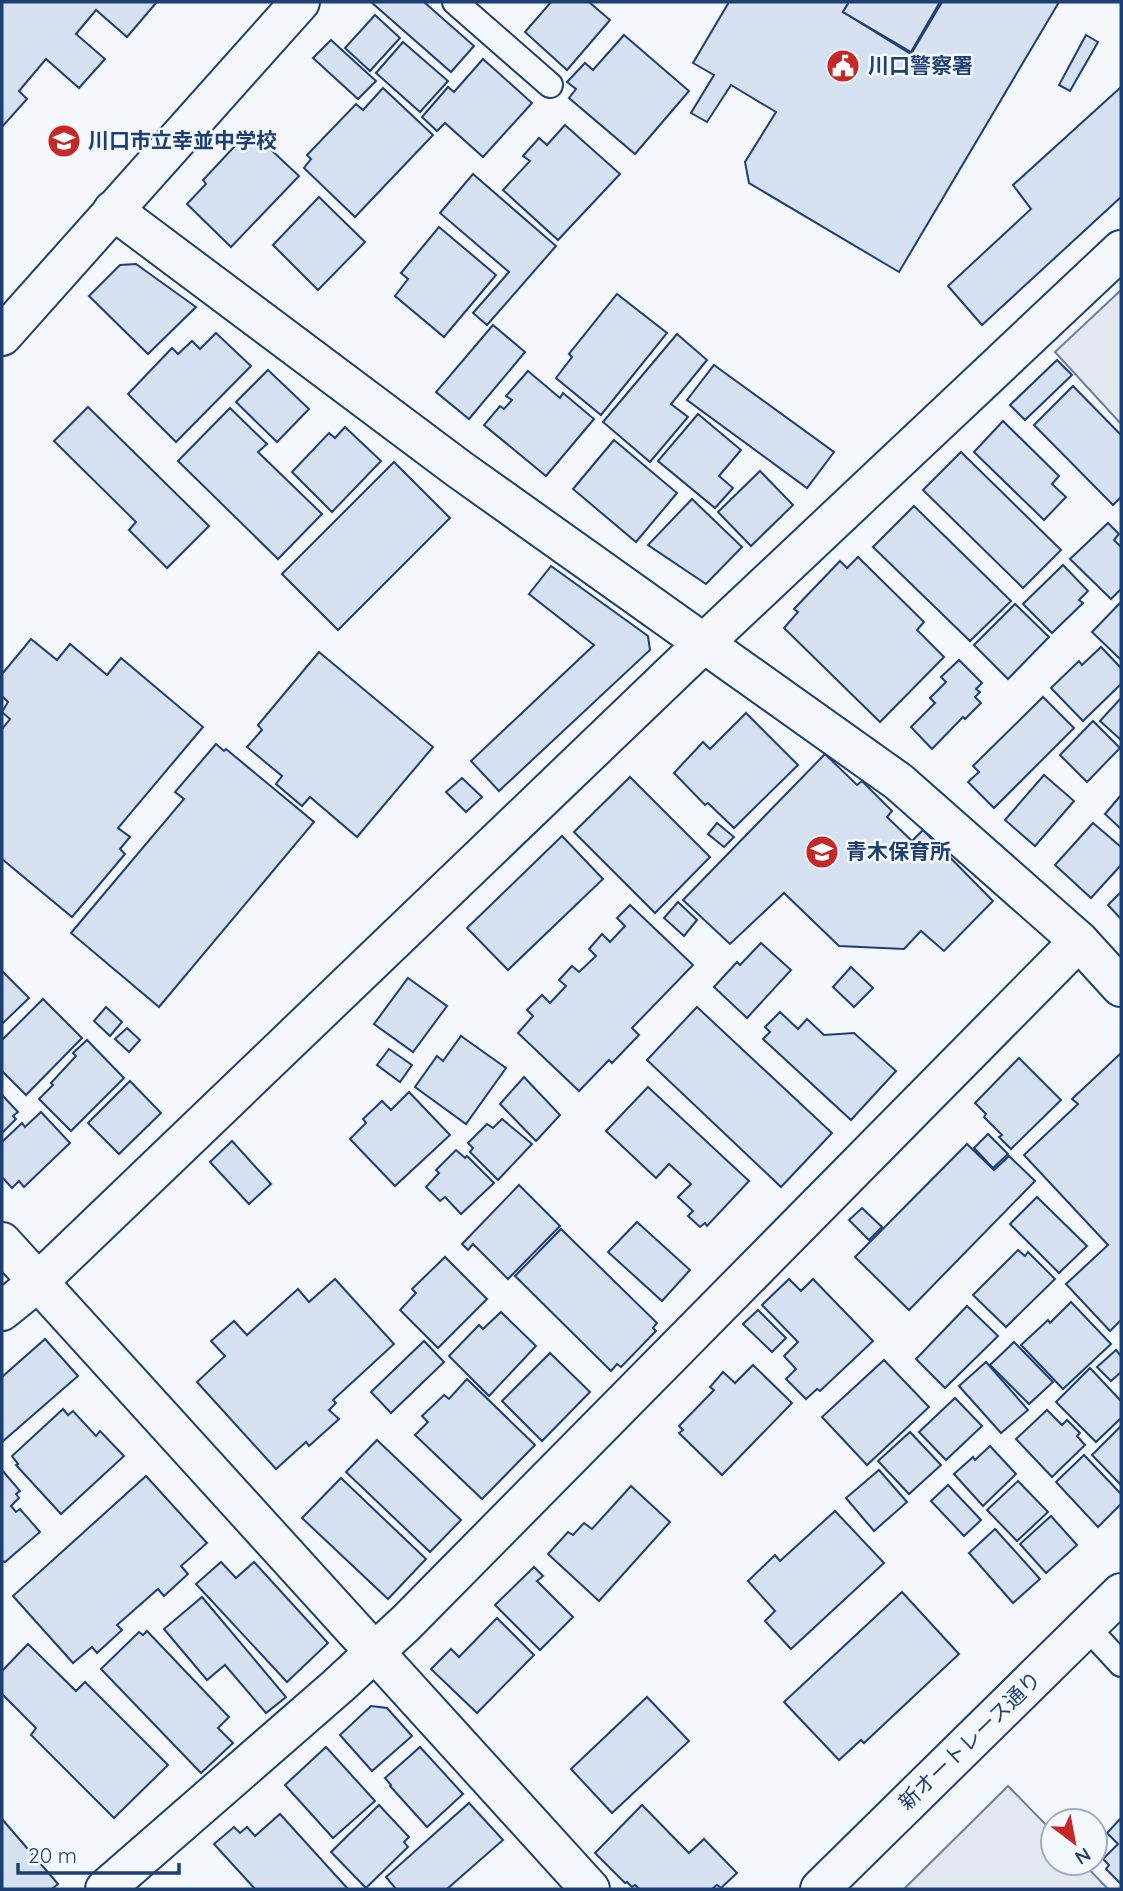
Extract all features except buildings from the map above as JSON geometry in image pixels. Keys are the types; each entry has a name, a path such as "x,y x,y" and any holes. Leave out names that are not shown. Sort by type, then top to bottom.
{"street":[{"path":"2,336 300,2"},
{"path":"113,210 459,469 899,782 1079,941 1121,987"},
{"path":"2,1311 38,1282 705,642 1121,250"},
{"path":"105,1889 376,1652 1079,941"},
{"path":"2,1242 590,1889"},
{"name":"新オートレース通り","path":"820,1889 1121,1593"}],"lane":[{"path":"455,2 550,85"},
{"path":"1087,1627 1121,1664"}],"shaded area":[{"path":"1121,290 1121,424 1055,352"},
{"path":"1008,1786 1039,1818 1039,1877 1096,1877 1108,1889 904,1889"}],"place":[{"name":"川口警察署","path":"843,66"},
{"name":"川口市立幸並中学校","path":"64,141"},
{"name":"青木保育所","path":"822,852"}]}
